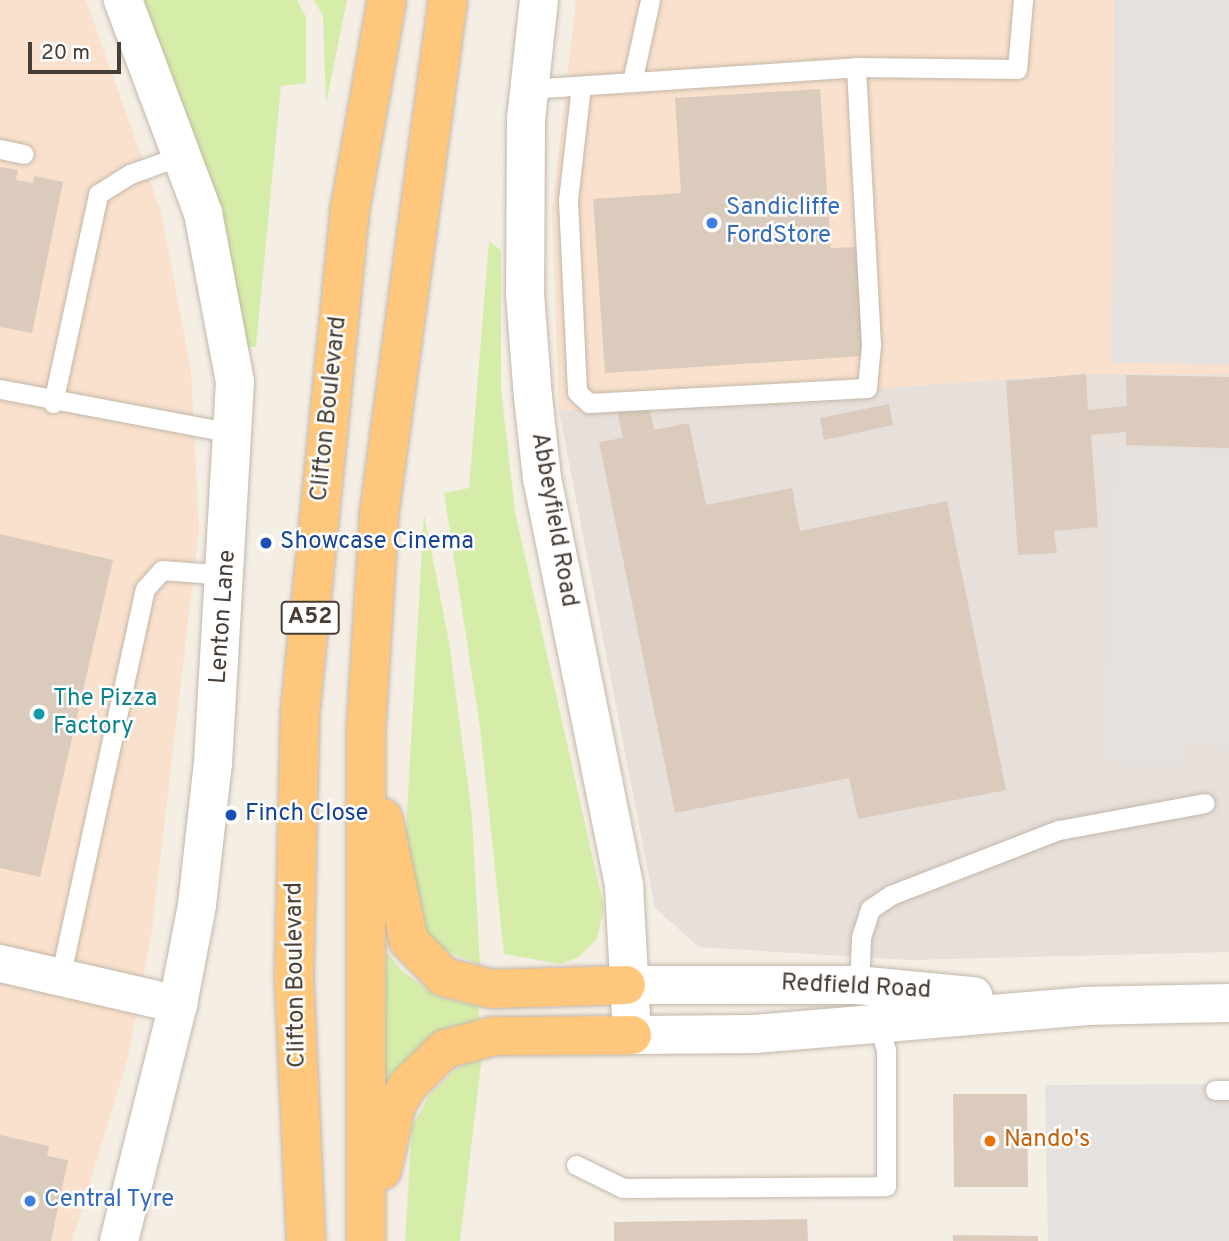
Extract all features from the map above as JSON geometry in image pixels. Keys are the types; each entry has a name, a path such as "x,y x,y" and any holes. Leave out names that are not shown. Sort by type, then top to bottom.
{"highway":[{"path":"350,209 364,0"},
{"name":"Clifton Boulevard","path":"306,1241 294,978 300,713 350,209 387,0"},
{"name":"A52","path":"366,1241 366,730 379,515 448,0"},
{"path":"366,730 409,941 443,977 492,989 626,985"},
{"path":"373,1241 396,1105 408,1084 445,1049 494,1036 632,1035"}],"street":[{"name":"Lenton Lane","path":"119,1241 178,1004 212,776 227,575 235,382 203,213 123,0"},
{"name":"Abbeyfield Road","path":"539,0 528,89 525,294 534,410 542,478 624,886 626,985 632,1035"},
{"path":"0,963 178,1004"},
{"name":"Redfield Road","path":"626,985 856,985 1085,1006"},
{"name":"Redfield Road","path":"632,1035 755,1034 879,1021 1085,1006 1229,1003"}],"lane":[{"path":"632,82 650,0"},
{"path":"528,89 856,67 1017,69 1023,0"},
{"path":"581,86 568,200 577,392 589,403 867,388 871,345 856,67"},
{"path":"0,149 23,154"},
{"path":"53,403 98,194 130,174 183,155"},
{"path":"0,389 53,403 233,433"},
{"path":"60,978 145,589 162,570 227,575"},
{"path":"576,1165 624,1188 886,1186 886,1049 879,1021 856,985 870,909 891,895 1059,830 1205,803"}],"shaded area":[{"path":"0,0 86,0 161,212 191,370 199,528 152,930 128,1058 72,1241 0,1241"},
{"path":"576,0 1229,0 1229,375 1086,374 559,411 552,211"},
{"path":"1114,0 1229,0 1229,365 1112,362"},
{"path":"1086,374 1229,375 1229,952 910,960 699,947 655,908 559,411"},
{"path":"1116,448 1229,451 1229,747 1185,743 1184,766 1102,761"},
{"path":"1229,1084 1229,1241 1048,1241 1045,1085"}],"green space":[{"path":"143,0 297,0 306,17 306,83 281,86 256,347 237,348"},
{"path":"314,0 347,0 326,104 323,16"},
{"path":"489,241 501,250 501,389 515,512 604,908 597,939 579,957 561,964 504,954 480,727 444,493 469,488"},
{"path":"424,514 449,642 472,816 480,965 435,946 411,913 403,882"},
{"path":"387,952 402,971 437,997 478,1006 480,1024 383,1092"},
{"path":"482,1056 460,1241 405,1241 412,1127 429,1096 455,1070"}],"building":[{"name":"Sandicliffe FordStore","path":"820,89 831,248 856,247 863,356 605,373 593,199 681,193 675,98"},
{"path":"0,167 18,170 16,180 33,183 34,176 63,182 32,333 0,327"},
{"path":"1086,374 1088,410 1127,406 1126,375 1229,377 1229,448 1126,445 1126,432 1091,435 1098,527 1054,531 1057,553 1018,555 1006,381"},
{"path":"649,404 654,430 689,423 706,505 792,488 800,531 947,501 1006,790 858,819 849,778 675,813 599,442 623,438 617,411"},
{"path":"889,404 893,425 824,440 820,418"},
{"name":"The Pizza Factory","path":"0,534 113,560 40,877 0,868"},
{"name":"Nando's","path":"953,1094 1027,1094 1028,1187 954,1187"},
{"name":"Central Tyre","path":"0,1135 49,1146 47,1156 68,1160 51,1241 0,1241"},
{"path":"807,1219 808,1241 614,1241 614,1222"},
{"path":"953,1235 1038,1236 1038,1241 953,1241"}],"place":[{"name":"Sandicliffe FordStore","path":"712,223"},
{"name":"Showcase Cinema","path":"266,543"},
{"name":"The Pizza Factory","path":"39,714"},
{"name":"Finch Close","path":"231,815"},
{"name":"Nando's","path":"990,1141"},
{"name":"Central Tyre","path":"30,1201"}]}
